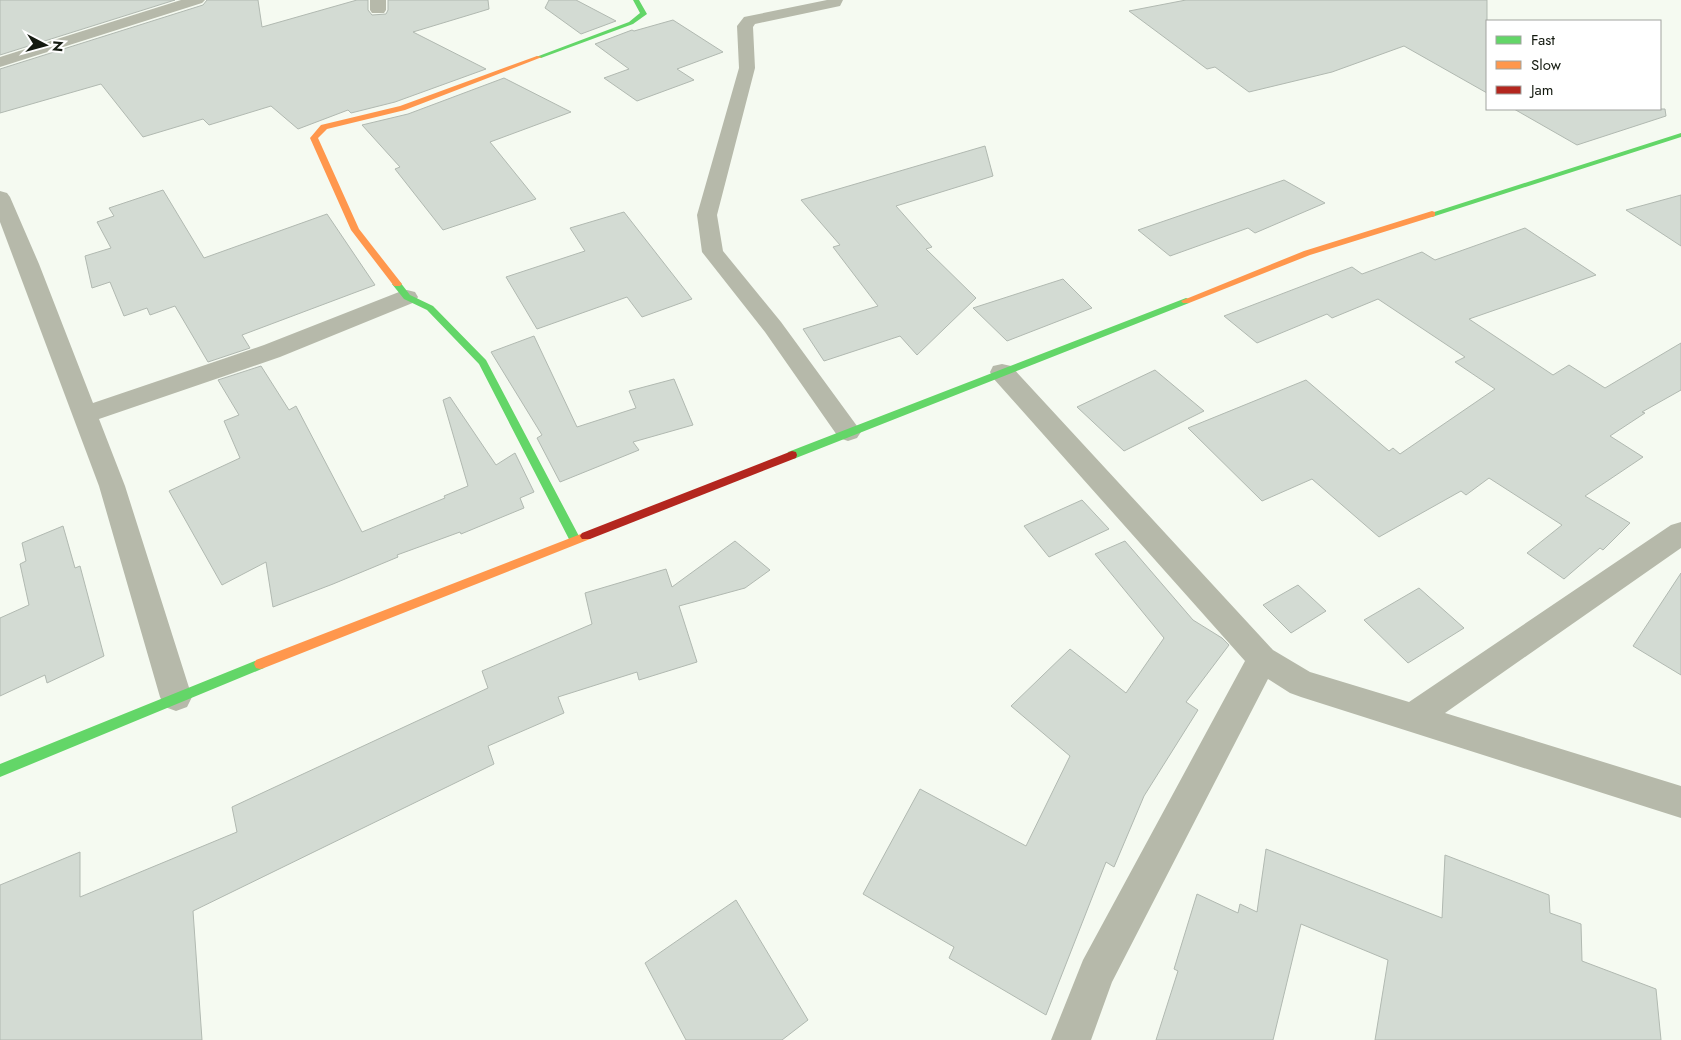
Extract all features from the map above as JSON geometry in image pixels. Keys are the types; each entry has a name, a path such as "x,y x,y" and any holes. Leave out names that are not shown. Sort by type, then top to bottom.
{"street":[{"path":"575,540 483,362 430,308 407,297 356,230 314,138 324,127 402,108 632,23 644,14 636,0"},
{"path":"0,62 191,1"},
{"path":"839,1 750,20 745,26 747,68 706,215 713,252 773,327 848,432"},
{"path":"0,771 176,697 1307,253 1681,136"},
{"path":"0,197 28,264 112,486 176,697"},
{"path":"84,415 272,351 407,297"},
{"path":"1002,372 1262,659 1301,683 1681,802"},
{"path":"1413,718 1681,533"},
{"path":"1070,1040 1096,973 1262,659"}],"building":[{"path":"0,0 175,0 0,55"},
{"path":"207,0 258,0 262,27 357,0 368,0 368,10 372,15 386,14 388,0 488,0 489,9 413,32 486,69 395,102 351,113 348,110 298,129 271,106 209,125 203,119 143,137 101,84 0,113 0,69 203,5"},
{"path":"549,0 576,0 616,21 581,34 545,8"},
{"path":"1186,0 1487,0 1486,92 1404,46 1332,72 1249,92 1215,67 1207,69 1129,11"},
{"path":"673,20 723,52 677,69 694,80 637,101 604,78 629,69 595,44 632,30"},
{"path":"504,78 571,112 490,142 536,199 443,230 395,169 400,167 362,125 408,114"},
{"path":"1665,109 1666,116 1577,145 1516,110"},
{"path":"985,146 993,176 896,206 932,247 926,249 976,298 917,355 900,336 824,361 803,329 878,306 833,247 840,245 801,200"},
{"path":"1284,180 1325,203 1255,233 1248,228 1170,256 1138,230"},
{"path":"163,190 204,258 327,214 375,285 242,335 250,348 208,362 175,306 150,315 147,308 124,316 110,282 92,288 85,256 111,248 97,222 114,216 109,208"},
{"path":"1681,195 1681,246 1626,210"},
{"path":"624,212 692,299 642,317 627,297 537,329 506,277 585,251 570,228"},
{"path":"1525,228 1596,275 1469,319 1553,375 1569,365 1605,388 1681,343 1681,390 1642,412 1645,413 1610,436 1643,457 1585,496 1630,523 1603,550 1600,548 1564,579 1527,553 1562,525 1489,478 1466,495 1461,491 1379,537 1312,479 1262,501 1188,428 1306,380 1389,451 1393,448 1400,454 1495,389 1455,362 1465,357 1378,299 1332,318 1327,314 1257,343 1224,316 1352,267 1362,274 1422,252 1435,260"},
{"path":"1063,279 1092,308 1007,341 973,308"},
{"path":"534,336 577,427 636,408 629,391 674,379 693,425 633,442 639,450 560,482 537,438 542,435 491,352"},
{"path":"261,366 289,410 296,406 362,532 445,498 444,496 468,486 443,400 450,397 496,465 515,453 534,492 520,498 524,508 461,534 460,532 397,555 398,557 273,607 266,562 222,585 169,491 240,458 224,421 239,415 218,380"},
{"path":"1155,370 1204,411 1124,451 1077,407"},
{"path":"1082,500 1109,529 1049,557 1024,526"},
{"path":"63,526 75,568 80,566 104,656 47,683 45,675 0,696 0,618 29,605 20,564 26,561 22,543"},
{"path":"735,541 770,570 745,588 679,606 697,662 639,680 637,672 558,697 564,713 488,746 494,764 193,911 202,1040 0,1040 0,885 80,852 80,897 237,832 232,807 488,688 482,671 592,624 585,593 666,569 672,587"},
{"path":"1125,541 1193,620 1222,638 1229,645 1186,702 1198,710 1144,796 1114,867 1106,862 1046,1015 949,958 954,947 863,894 920,789 1026,846 1070,756 1011,706 1070,649 1126,693 1164,638 1095,554"},
{"path":"1681,573 1681,675 1633,646"},
{"path":"1298,585 1326,611 1291,633 1263,605"},
{"path":"1419,588 1464,628 1408,663 1364,620"},
{"path":"1266,849 1442,918 1445,855 1549,895 1550,913 1581,924 1582,961 1656,989 1661,1040 1375,1040 1388,960 1301,924 1273,1040 1156,1040 1178,971 1174,969 1197,894 1238,913 1240,904 1257,912"},
{"path":"736,900 808,1020 782,1040 686,1040 645,963"}],"traffic: fast":[{"path":"539,57 631,23 644,14 636,0"},
{"path":"1432,214 1681,135"},
{"path":"397,284 407,297 430,308 483,362 575,540"},
{"path":"792,455 1186,301"},
{"path":"0,771 260,664"}],"traffic: slow":[{"path":"397,284 355,230 314,138 324,127 402,108 539,57"},
{"path":"1186,301 1307,253 1432,214"},
{"path":"260,664 586,536"}],"traffic: jam":[{"path":"586,536 792,455"}]}
